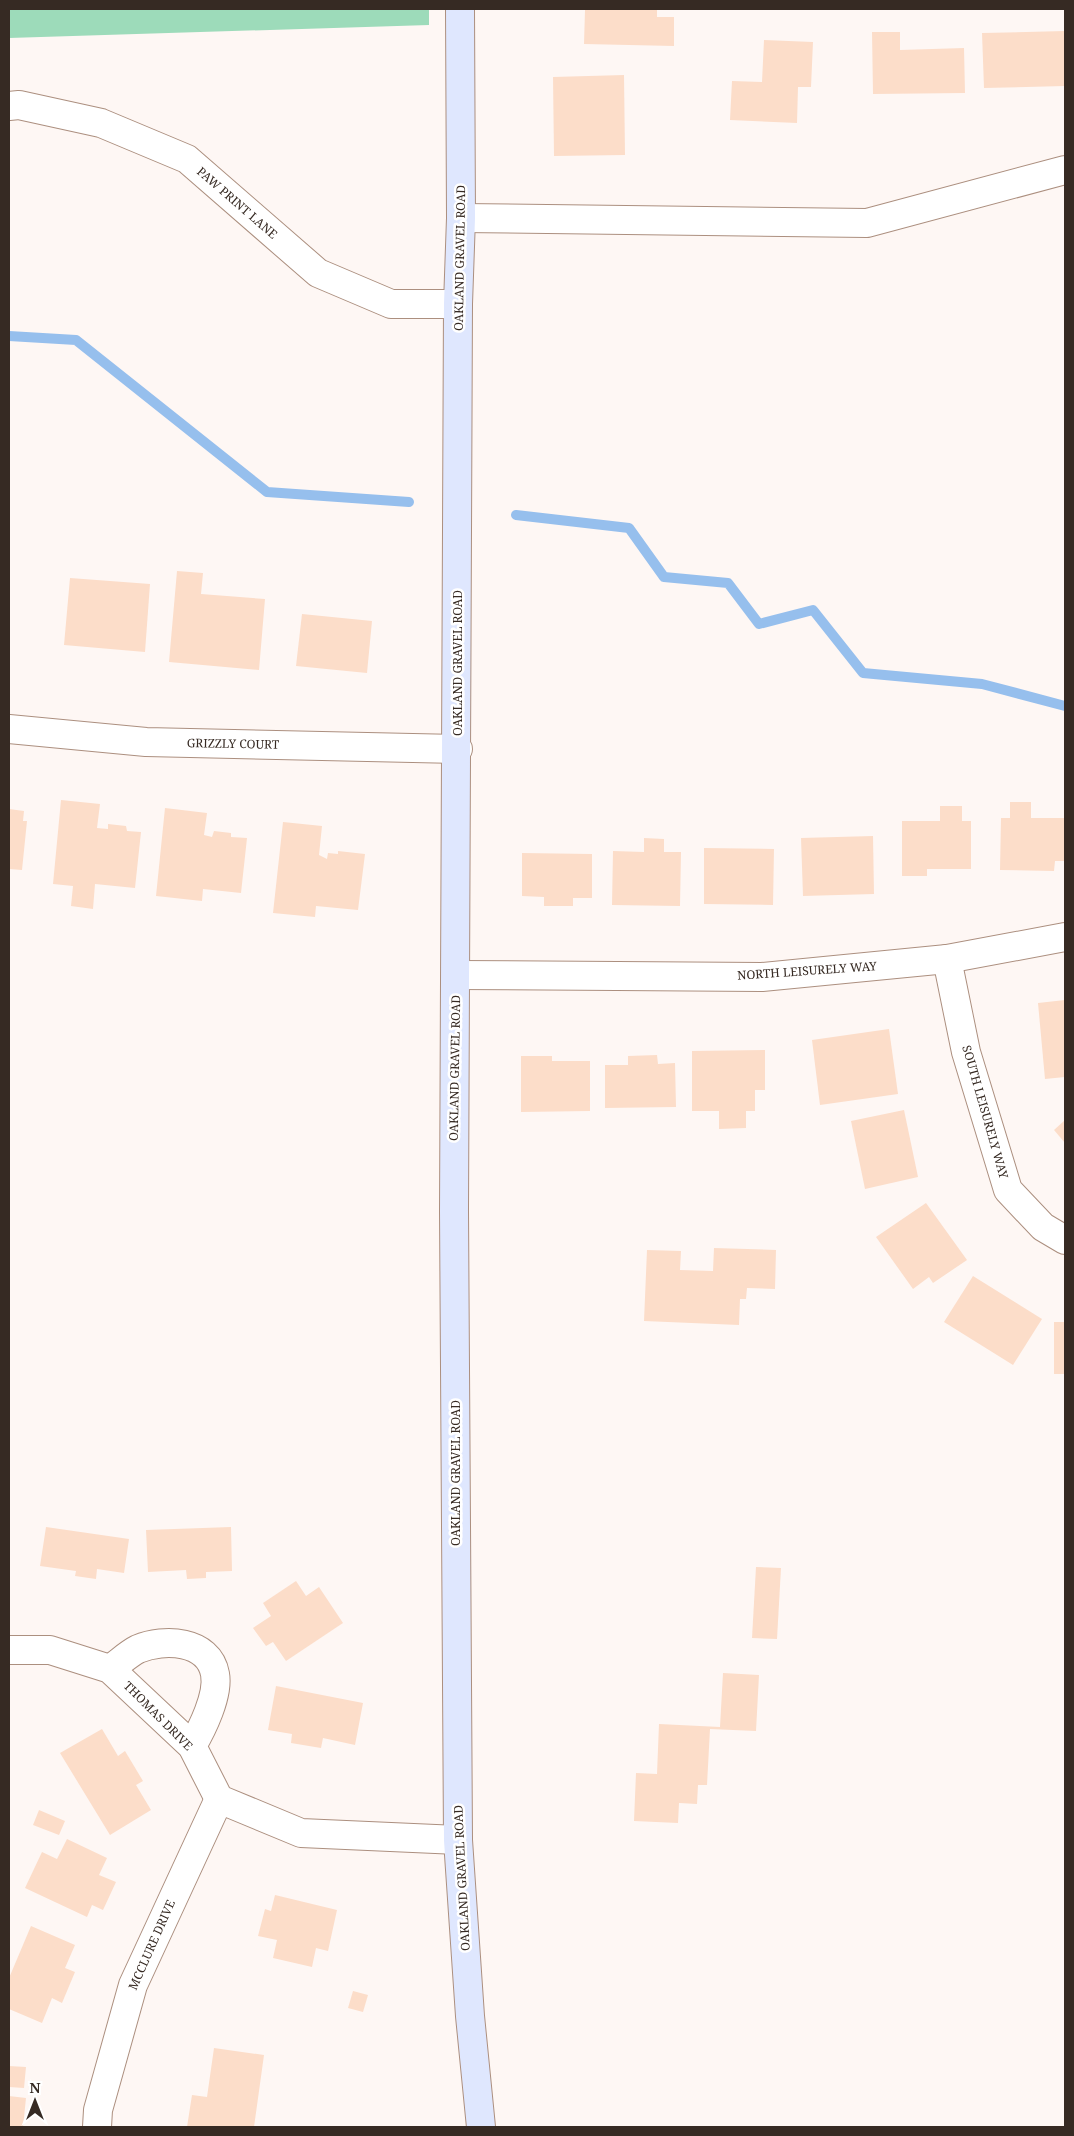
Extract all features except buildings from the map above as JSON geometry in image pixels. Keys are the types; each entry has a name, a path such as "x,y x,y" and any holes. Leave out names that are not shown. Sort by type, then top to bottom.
{"street":[{"name":"OAKLAND GRAVEL ROAD","path":"460,9 461,218 458,304 458,749 454,1211 458,1840 470,2016 481,2127"},
{"name":"PAW PRINT LANE","path":"9,106 19,105 101,123 187,160 318,273 327,277 391,304 458,304"},
{"path":"461,218 867,223 1065,170"},
{"name":"GRIZZLY COURT","path":"9,729 146,742 458,749"},
{"name":"NORTH LEISURELY WAY","path":"456,975 762,977 947,960 1065,937"},
{"name":"SOUTH LEISURELY WAY","path":"947,960 966,1052 1008,1190 1043,1227 1065,1240"},
{"path":"110,1669 138,1650 157,1644 175,1642 190,1646 205,1655 215,1674 213,1695 204,1726 192,1746"},
{"name":"THOMAS DRIVE","path":"9,1650 50,1650 110,1669 192,1746 219,1798"},
{"path":"219,1798 301,1833 458,1840"},
{"name":"MCCLURE DRIVE","path":"97,2127 98,2110 133,1985 219,1798"}],"green space":[{"path":"9,9 429,9 429,25 9,38"}],"waterway":[{"path":"9,336 76,340 267,492 409,502"},
{"path":"516,515 629,528 664,577 728,583 759,624 813,610 863,673 982,684 1065,706"}]}
